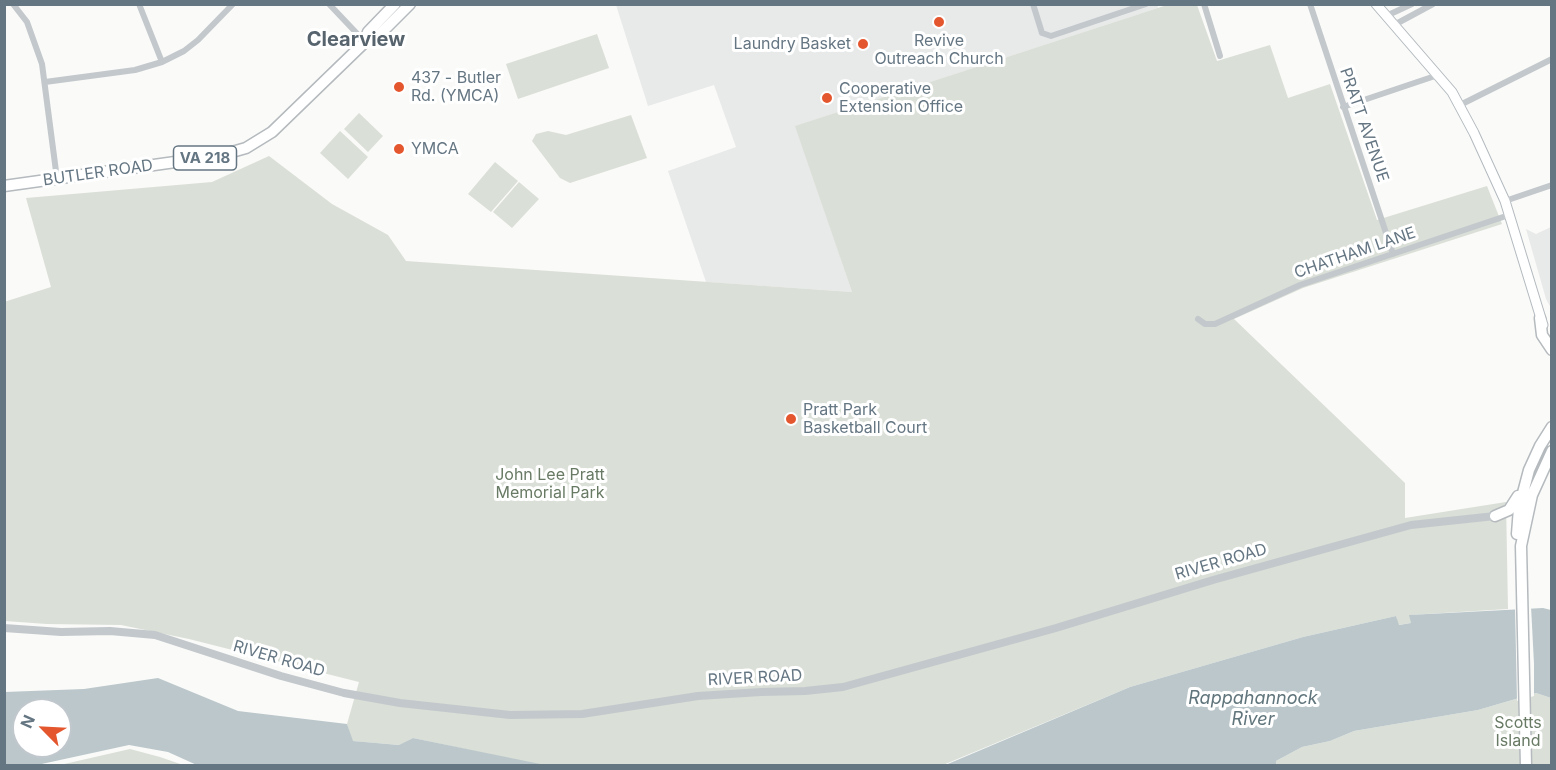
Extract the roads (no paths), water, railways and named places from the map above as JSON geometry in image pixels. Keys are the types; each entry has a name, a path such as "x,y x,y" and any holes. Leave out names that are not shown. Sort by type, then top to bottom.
{"main road":[{"name":"BUTLER ROAD","path":"4,186 218,156 259,142 279,127 365,42 369,32 396,4"},
{"name":"BUTLER ROAD","path":"365,42 376,38 410,4"},
{"path":"1376,4 1438,75 1460,105 1505,201 1540,318 1551,341"},
{"path":"1540,318 1542,335 1551,350"},
{"path":"1521,546 1517,541 1519,508 1535,455 1551,427"},
{"path":"1526,765 1521,546 1529,504 1551,451"},
{"path":"1495,516 1512,508 1527,477"},
{"path":"1495,516 1508,521 1517,531"}],"street":[{"path":"13,4 32,34 42,64 57,179"},
{"path":"139,4 162,62"},
{"path":"45,82 135,70 162,62 184,51 198,40 233,4"},
{"path":"329,4 365,42"},
{"path":"1033,4 1042,33 1050,36 1146,4"},
{"path":"1204,4 1220,56"},
{"name":"PRATT AVENUE","path":"1310,4 1393,254"},
{"path":"1386,16 1412,4"},
{"path":"1394,25 1434,4"},
{"path":"1460,105 1551,59"},
{"path":"1344,108 1438,75"},
{"path":"1505,201 1551,185"},
{"name":"CHATHAM LANE","path":"1198,319 1205,324 1212,325 1300,285 1509,215"},
{"name":"RIVER ROAD","path":"4,628 61,632 110,631 155,635 281,676 344,693 400,703 510,715 582,714 698,696 843,687 1411,525 1495,516"}],"water":[{"name":"Rappahannock River","path":"1543,608 1551,610 1551,698 1536,693 1478,710 1354,731 1330,741 1302,747 1276,761 1276,765 943,766 1130,687 1303,637 1396,616 1399,625 1411,623 1409,615"},
{"path":"158,678 238,711 347,724 353,741 399,745 413,738 545,765 199,766 168,752 129,745 72,757 72,698 12,698 12,758 69,758 37,765 5,765 5,692 84,689"}],"place":[{"name":"Revive Outreach Church","path":"939,22"},
{"name":"Laundry Basket","path":"863,44"},
{"name":"437 - Butler Rd. (YMCA)","path":"399,87"},
{"name":"Cooperative Extension Office","path":"827,98"},
{"name":"YMCA","path":"399,149"},
{"name":"Pratt Park Basketball Court","path":"791,419"}],"district":[{"name":"Clearview","path":"356,40"}],"park label":[{"name":"John Lee Pratt Memorial Park","path":"550,484"},
{"name":"Scotts Island","path":"1518,732"}]}
